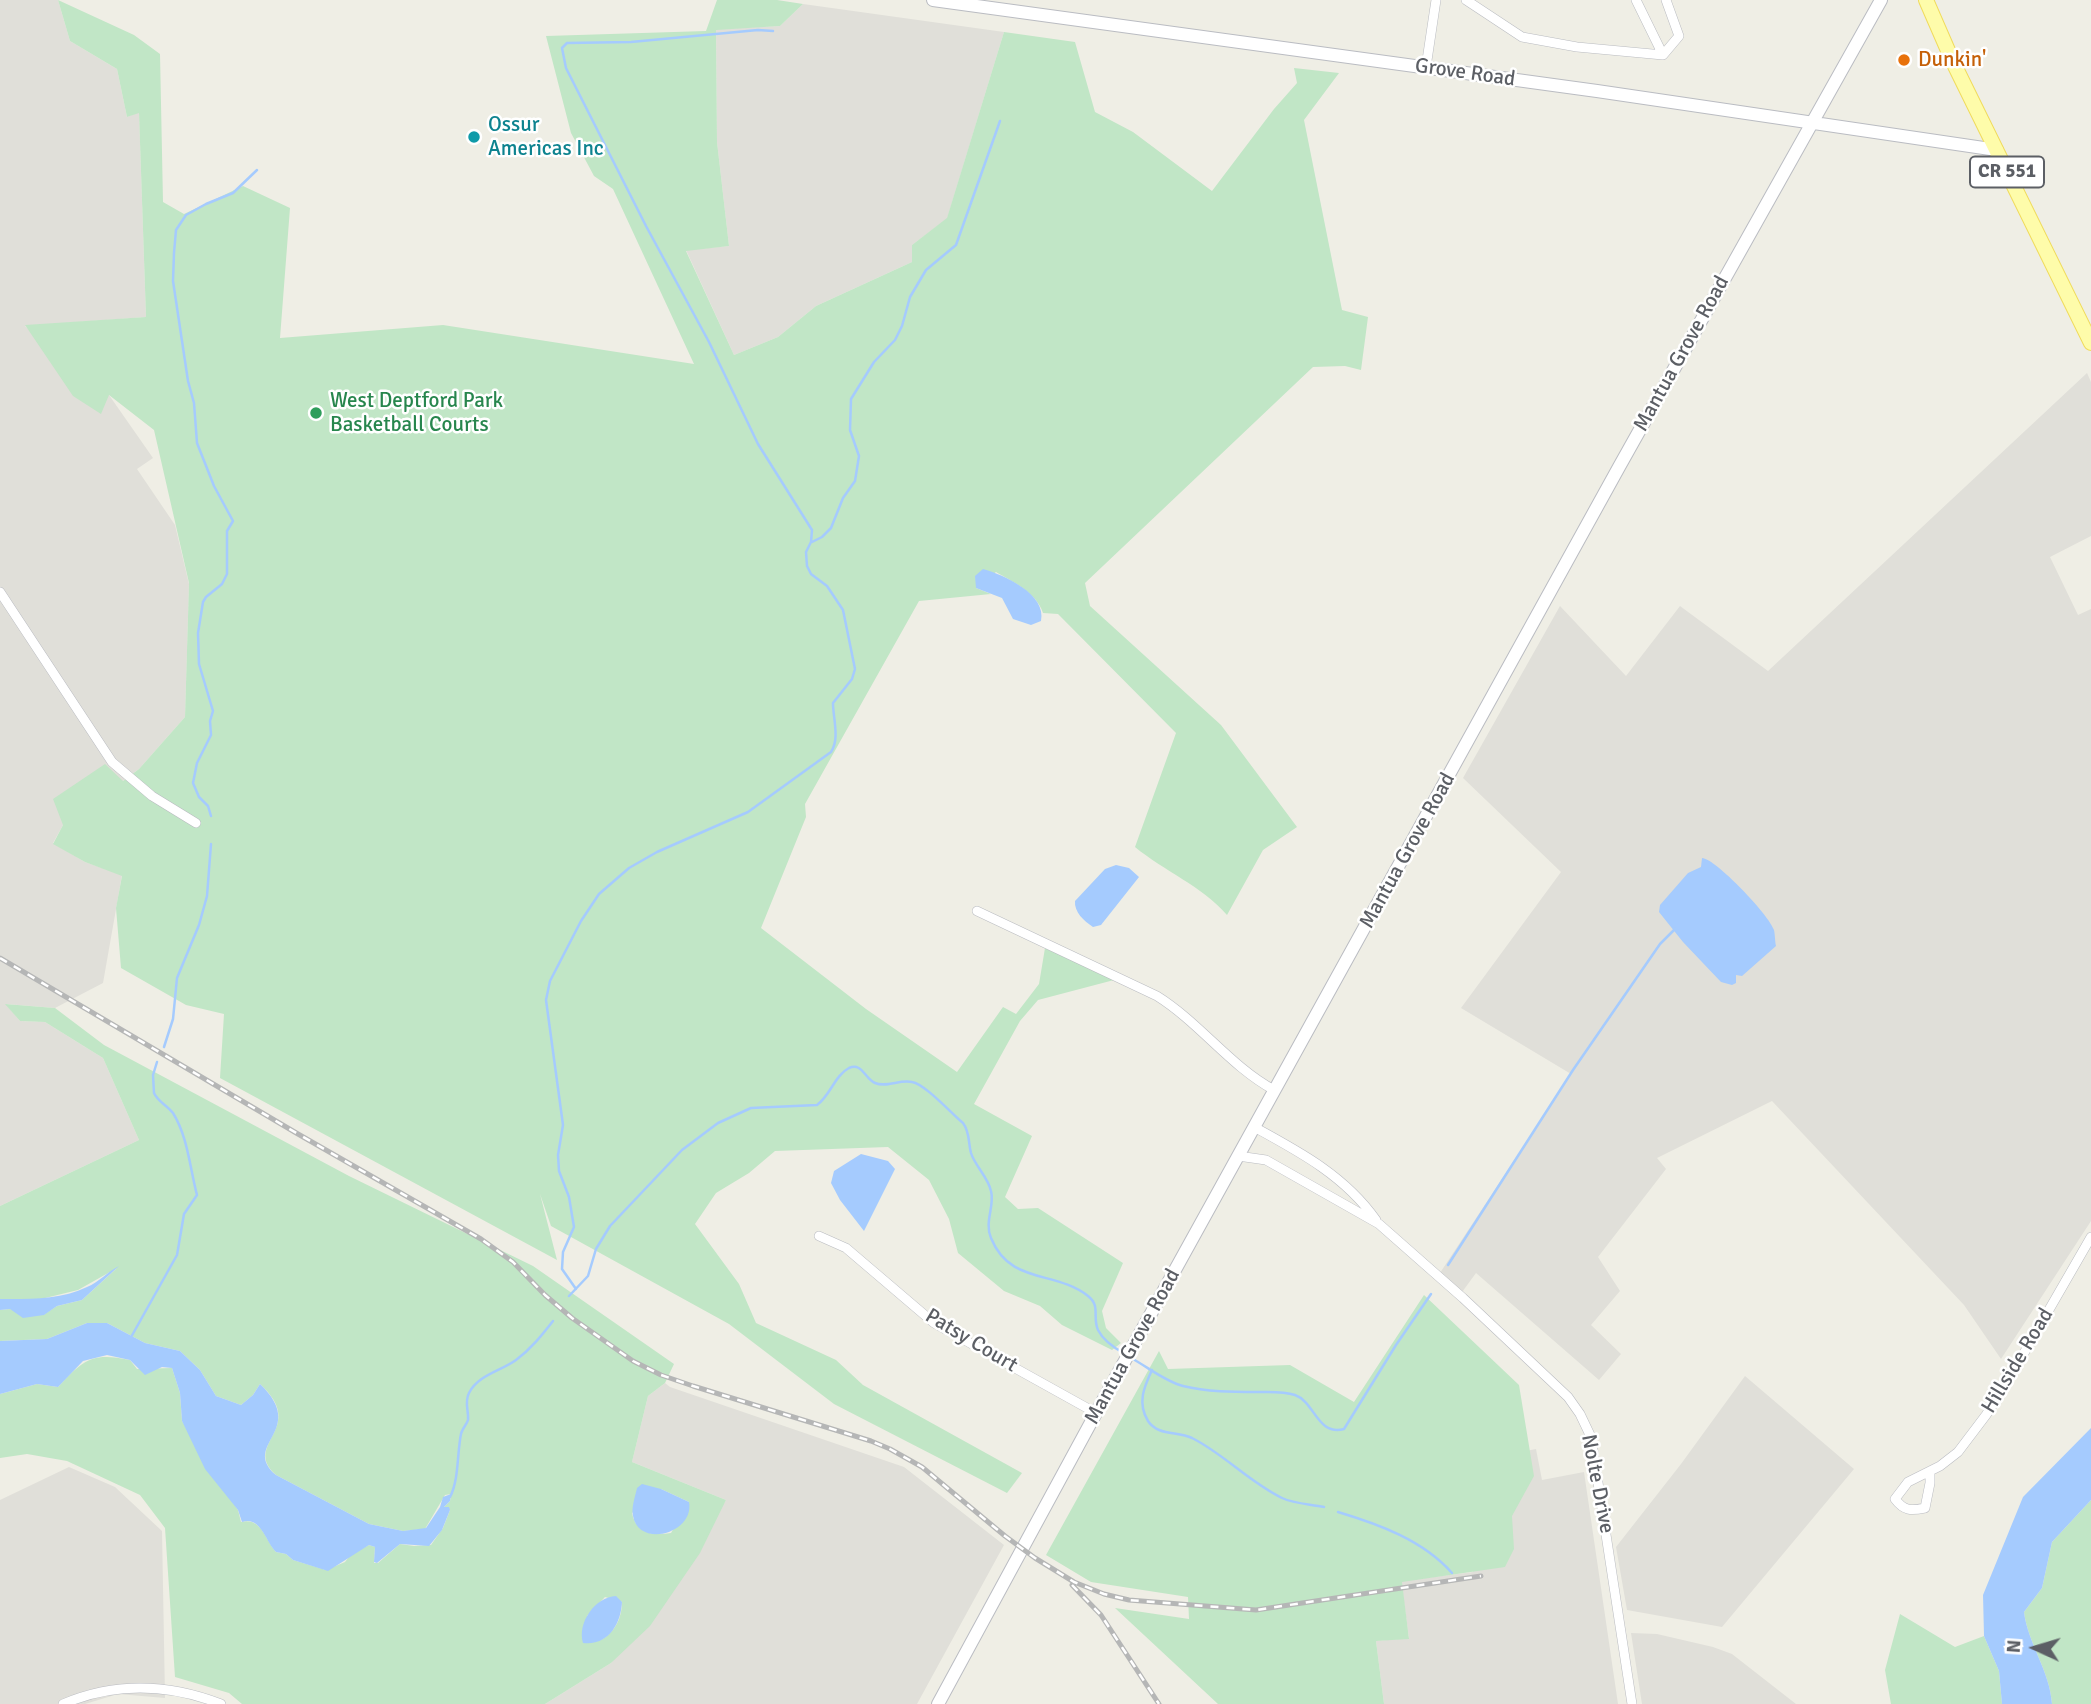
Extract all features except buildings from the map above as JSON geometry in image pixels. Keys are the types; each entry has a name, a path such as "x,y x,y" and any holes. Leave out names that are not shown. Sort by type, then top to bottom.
{"main road":[{"name":"Grove Road","path":"933,0 1812,121 1997,150"},
{"name":"Mantua Grove Road","path":"938,1704 1274,1090 1881,0"},
{"name":"CR 551","path":"1926,0 1953,62 1997,150 2086,318 2091,343"}],"street":[{"path":"1426,67 1436,0"},
{"path":"1466,0 1522,37 1577,47 1663,55"},
{"path":"1636,0 1663,55"},
{"path":"1663,55 1679,36 1666,0"},
{"path":"0,592 112,762 152,796 196,822"},
{"path":"977,911 1157,996 1177,1009 1256,1080 1274,1090"},
{"name":"Nolte Drive","path":"1254,1127 1328,1170 1363,1202 1379,1224"},
{"name":"Nolte Drive","path":"1238,1156 1266,1160 1379,1224 1463,1298 1568,1397 1591,1437 1632,1704"},
{"name":"Patsy Court","path":"819,1236 846,1248 934,1323 1096,1413"},
{"name":"Hillside Road","path":"1930,1471 1925,1508 1911,1511 1901,1507 1895,1499 1908,1482 1958,1452 1993,1405 2091,1237"},
{"path":"63,1704 92,1693 132,1687 168,1689 197,1695 221,1704"}],"shaded area":[{"path":"0,0 58,0 70,41 117,69 127,117 139,112 146,317 25,326 109,395 153,458 137,469 175,525 189,584 185,717 139,769 63,825 53,843 85,862 122,875 103,983 55,1008 6,1004 20,1021 45,1022 103,1058 139,1140 0,1206"},
{"path":"803,4 1004,32 947,219 912,245 912,262 816,306 778,337 734,355 686,250 729,246 717,142 716,29 780,26"},
{"path":"2087,373 2091,382 2091,536 2050,557 2078,615 2091,609 2091,1221 2001,1359 1964,1305 1772,1101 1657,1158 1666,1169 1598,1257 1620,1291 1591,1325 1621,1354 1599,1380 1476,1273 1457,1299 1436,1279 1571,1074 1461,1008 1561,872 1463,778 1560,606 1626,676 1680,606 1768,671"},
{"path":"1745,1376 1854,1469 1722,1627 1627,1610 1616,1547"},
{"path":"665,1383 670,1387 904,1467 1004,1545 917,1704 545,1704 611,1663 726,1500 632,1462 648,1396"},
{"path":"1536,1449 1542,1480 1584,1472 1618,1704 1384,1704 1376,1641 1409,1638 1401,1581 1473,1572 1483,1459"},
{"path":"69,1467 115,1487 162,1531 165,1698 118,1694 85,1704 0,1704 0,1500"},
{"path":"1631,1633 1657,1634 1732,1654 1796,1704 1642,1704"}],"green space":[{"path":"58,0 134,35 160,54 163,202 184,214 243,186 290,208 280,338 443,325 694,364 613,189 594,176 571,133 546,36 706,31 717,0 777,0 803,4 780,26 716,30 717,142 729,246 686,251 734,355 778,337 816,306 912,262 912,245 947,218 1004,32 1075,42 1095,112 1133,132 1212,191 1297,83 1294,68 1339,73 1304,120 1342,310 1368,317 1361,370 1345,366 1313,367 1085,583 1090,606 1221,725 1297,827 1263,850 1227,915 1195,887 1135,847 1176,733 1058,614 1043,613 1030,594 996,572 976,588 991,594 919,601 805,804 806,817 761,928 866,1009 957,1072 1003,1007 1016,1014 1039,984 1045,948 1114,980 1038,1000 1020,1021 974,1104 1032,1136 1005,1197 1018,1209 1038,1208 1123,1263 1102,1311 1106,1328 1121,1343 1112,1350 1062,1325 1040,1306 1004,1291 958,1253 949,1219 929,1180 888,1147 775,1151 749,1173 716,1193 695,1224 739,1284 756,1323 836,1360 863,1385 1022,1473 1007,1493 834,1404 729,1324 551,1226 540,1194 557,1260 220,1078 224,1014 186,1005 121,968 116,908 122,876 85,862 53,844 63,825 53,799 105,764 123,781 139,769 185,717 189,583 154,430 109,395 101,414 73,396 25,325 146,317 139,113 127,117 117,69 70,41"},
{"path":"5,1004 55,1008 104,1045 349,1176 533,1266 674,1364 665,1383 648,1396 632,1462 726,1500 700,1553 650,1626 611,1663 545,1704 242,1704 229,1693 175,1677 165,1528 140,1495 67,1461 27,1454 0,1458 0,1394 37,1384 58,1387 82,1364 97,1358 130,1360 137,1369 172,1368 180,1393 182,1421 238,1510 241,1522 248,1521 258,1526 276,1552 326,1570 345,1562 351,1554 369,1545 375,1547 374,1563 378,1563 400,1544 431,1545 443,1528 450,1510 444,1507 450,1501 451,1494 445,1495 425,1529 403,1531 369,1524 276,1475 267,1464 268,1444 277,1424 278,1413 273,1400 260,1384 253,1395 241,1405 216,1396 200,1370 180,1351 145,1343 107,1323 87,1323 47,1339 0,1341 0,1310 10,1309 43,1315 57,1306 82,1300 117,1268 78,1290 37,1300 0,1299 0,1206 139,1140 103,1058 45,1022 20,1021","holes":["661,1489 689,1502 671,1533 646,1532 637,1525 632,1513","605,1597 622,1602 622,1608 614,1629 601,1640 587,1616"]},
{"path":"1424,1295 1519,1385 1534,1476 1512,1516 1514,1549 1505,1567 1402,1582 1409,1639 1376,1641 1384,1704 1218,1704 1115,1608 1189,1619 1188,1597 1091,1582 1046,1555 1159,1351 1168,1369 1290,1365 1354,1402"},
{"path":"2091,1500 2091,1704 2052,1704 2047,1680 2024,1612 2042,1588 2052,1542"},
{"path":"1900,1614 1955,1647 1984,1636 1999,1671 2002,1704 1891,1704 1885,1670"}],"water":[{"path":"983,569 1012,581 1031,594 1041,611 1041,621 1031,625 1013,619 1002,598 976,588 975,576"},
{"path":"1702,858 1718,867 1741,889 1774,930 1776,946 1742,976 1736,975 1736,983 1732,985 1721,982 1659,912 1660,905 1688,873 1701,867"},
{"path":"1116,865 1129,868 1139,877 1101,925 1093,927 1078,912 1075,901 1105,869"},
{"path":"861,1154 888,1161 895,1169 864,1231 840,1200 831,1183 834,1171"},
{"path":"119,1266 82,1300 57,1306 44,1315 23,1318 10,1309 0,1310 0,1299 44,1298 77,1291"},
{"path":"87,1323 107,1323 145,1343 180,1351 200,1370 216,1396 241,1405 253,1395 260,1384 273,1400 278,1414 277,1425 265,1454 267,1464 276,1475 369,1524 403,1531 426,1528 440,1507 443,1497 451,1494 450,1501 444,1507 449,1507 450,1510 442,1530 429,1546 400,1544 377,1563 374,1562 375,1547 369,1545 328,1571 276,1552 258,1526 248,1521 242,1522 238,1510 205,1469 182,1421 180,1393 172,1368 162,1367 145,1375 130,1360 107,1355 83,1361 58,1387 37,1384 0,1394 0,1341 47,1339"},
{"path":"2091,1428 2091,1500 2052,1542 2042,1588 2024,1612 2047,1680 2052,1704 2002,1704 1999,1671 1984,1636 1983,1595 2023,1497"},
{"path":"642,1484 661,1489 689,1502 689,1513 684,1522 676,1529 655,1534 645,1532 637,1526 633,1506 637,1488"},
{"path":"616,1596 622,1602 619,1618 612,1632 600,1641 583,1643 583,1627 589,1612 601,1601"}],"waterway":[{"path":"576,1289 562,1269 563,1252 574,1227 569,1197 559,1171 558,1155 563,1125 546,1000 550,981 581,921 599,894 629,868 657,852 748,812 831,752 836,735 833,703 852,679 855,669 843,610 827,586 811,574 807,566 806,552 811,542 812,530 758,444 709,342 646,226 566,68 562,48 567,43 631,42 758,30 773,31"},
{"path":"812,542 831,528 843,498 855,481 859,456 850,430 851,399 874,362 895,340 910,297 926,270 956,245 1000,121"},
{"path":"211,816 208,806 199,797 193,783 197,763 211,735 210,721 213,711 199,664 198,633 203,602 222,584 227,574 227,531 233,521 214,486 197,443 194,403 188,381 173,281 174,253 176,230 186,215 233,193 257,170"},
{"path":"164,1047 173,1019 177,978 199,925 207,896 211,844"},
{"path":"1448,1265 1573,1070 1660,944 1675,929"},
{"path":"130,1339 177,1255 184,1214 197,1195 178,1122 154,1093 153,1075 157,1062"},
{"path":"569,1296 588,1276 596,1249 610,1226 682,1150 718,1123 751,1108 817,1105 844,1071 857,1067 875,1083 907,1081 917,1084 931,1093 963,1123 973,1158 991,1191 989,1232 999,1253 1021,1270 1075,1288 1088,1296 1094,1304 1096,1325 1100,1334 1125,1354"},
{"path":"1131,1358 1183,1386 1211,1391 1295,1395 1302,1399 1328,1428 1344,1429 1431,1294"},
{"path":"450,1497 456,1475 461,1434 468,1420 469,1393 478,1382 521,1356 553,1321"},
{"path":"1152,1370 1142,1401 1152,1426 1192,1438 1282,1498 1324,1507"},
{"path":"1338,1512 1414,1542 1452,1573"}],"railway":[{"path":"0,958 481,1239 513,1262 572,1318 633,1361 661,1375 693,1386 890,1449 922,1467 1005,1536 1074,1582 1129,1600 1256,1610 1481,1576"},
{"path":"1072,1585 1101,1615 1159,1704"}],"place":[{"name":"Dunkin'","path":"1904,60"},
{"name":"Ossur Americas Inc","path":"474,137"},
{"name":"West Deptford Park Basketball Courts","path":"316,413"}]}
